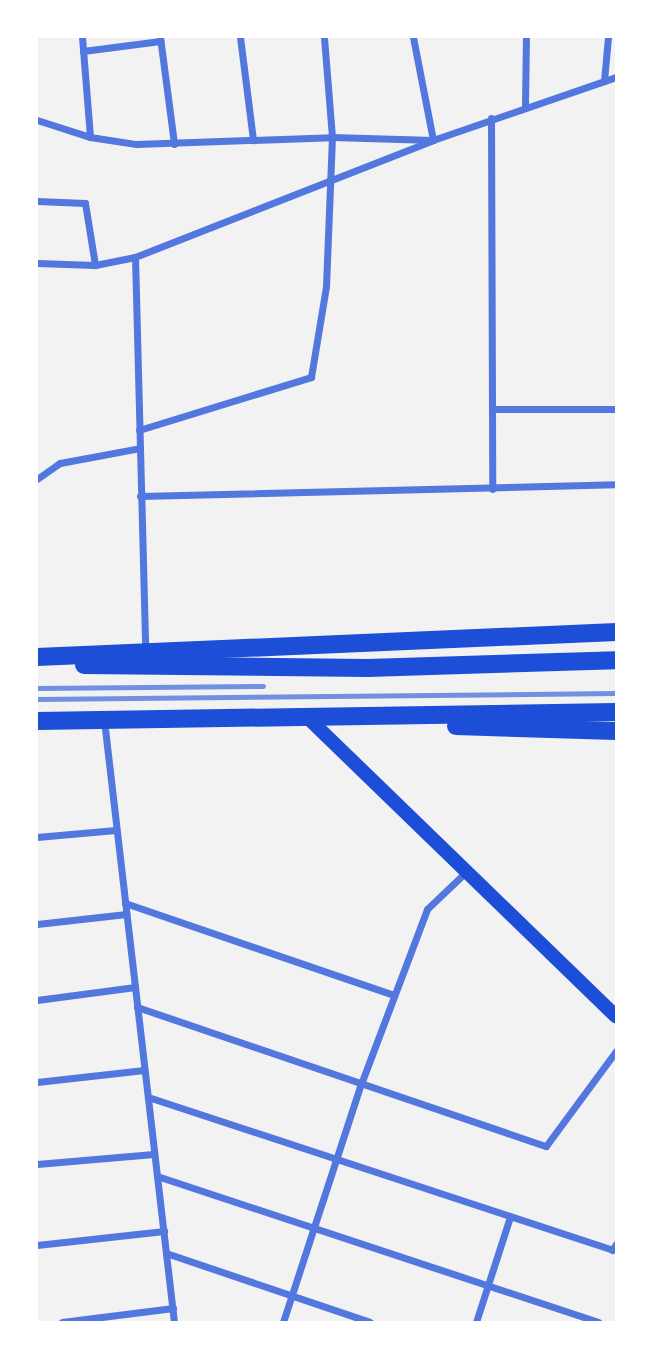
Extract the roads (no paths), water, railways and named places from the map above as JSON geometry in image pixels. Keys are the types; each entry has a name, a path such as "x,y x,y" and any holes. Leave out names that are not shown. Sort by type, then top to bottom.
{"highway":[{"path":"37,660 145,652 616,632"},
{"path":"37,660 151,668 328,668 616,660"},
{"path":"37,721 616,712"},
{"path":"358,718 533,731 616,731"}],"main road":[{"path":"308,718 616,1016"}],"street":[{"path":"82,37 90,137"},
{"path":"240,37 253,140"},
{"path":"139,430 311,377 326,286 332,137 324,37"},
{"path":"413,37 433,140"},
{"path":"525,106 526,37"},
{"path":"604,81 608,37"},
{"path":"83,51 160,39 174,144"},
{"path":"37,263 95,265 135,257 330,178 491,118 616,77"},
{"path":"491,118 492,489"},
{"path":"37,120 90,137 174,144 332,137 433,140"},
{"path":"37,201 85,203 95,265"},
{"path":"135,257 145,652"},
{"path":"492,409 616,409"},
{"path":"37,479 60,463 140,448"},
{"path":"140,496 616,484"},
{"path":"103,720 174,1322"},
{"path":"37,837 116,830"},
{"path":"283,1322 361,1084 427,909 466,872"},
{"path":"124,903 393,995"},
{"path":"37,923 126,914"},
{"path":"37,1000 135,987"},
{"path":"137,1007 546,1146 616,1051"},
{"path":"37,1082 145,1070"},
{"path":"148,1097 510,1217 614,1247"},
{"path":"37,1164 155,1154"},
{"path":"157,1176 598,1322"},
{"path":"476,1322 510,1217"},
{"path":"37,1245 164,1231"},
{"path":"166,1253 370,1322"},
{"path":"62,1322 173,1308"},
{"path":"565,1322 568,1312"}],"railway":[{"path":"37,688 263,686"},
{"path":"37,699 616,693"}]}
